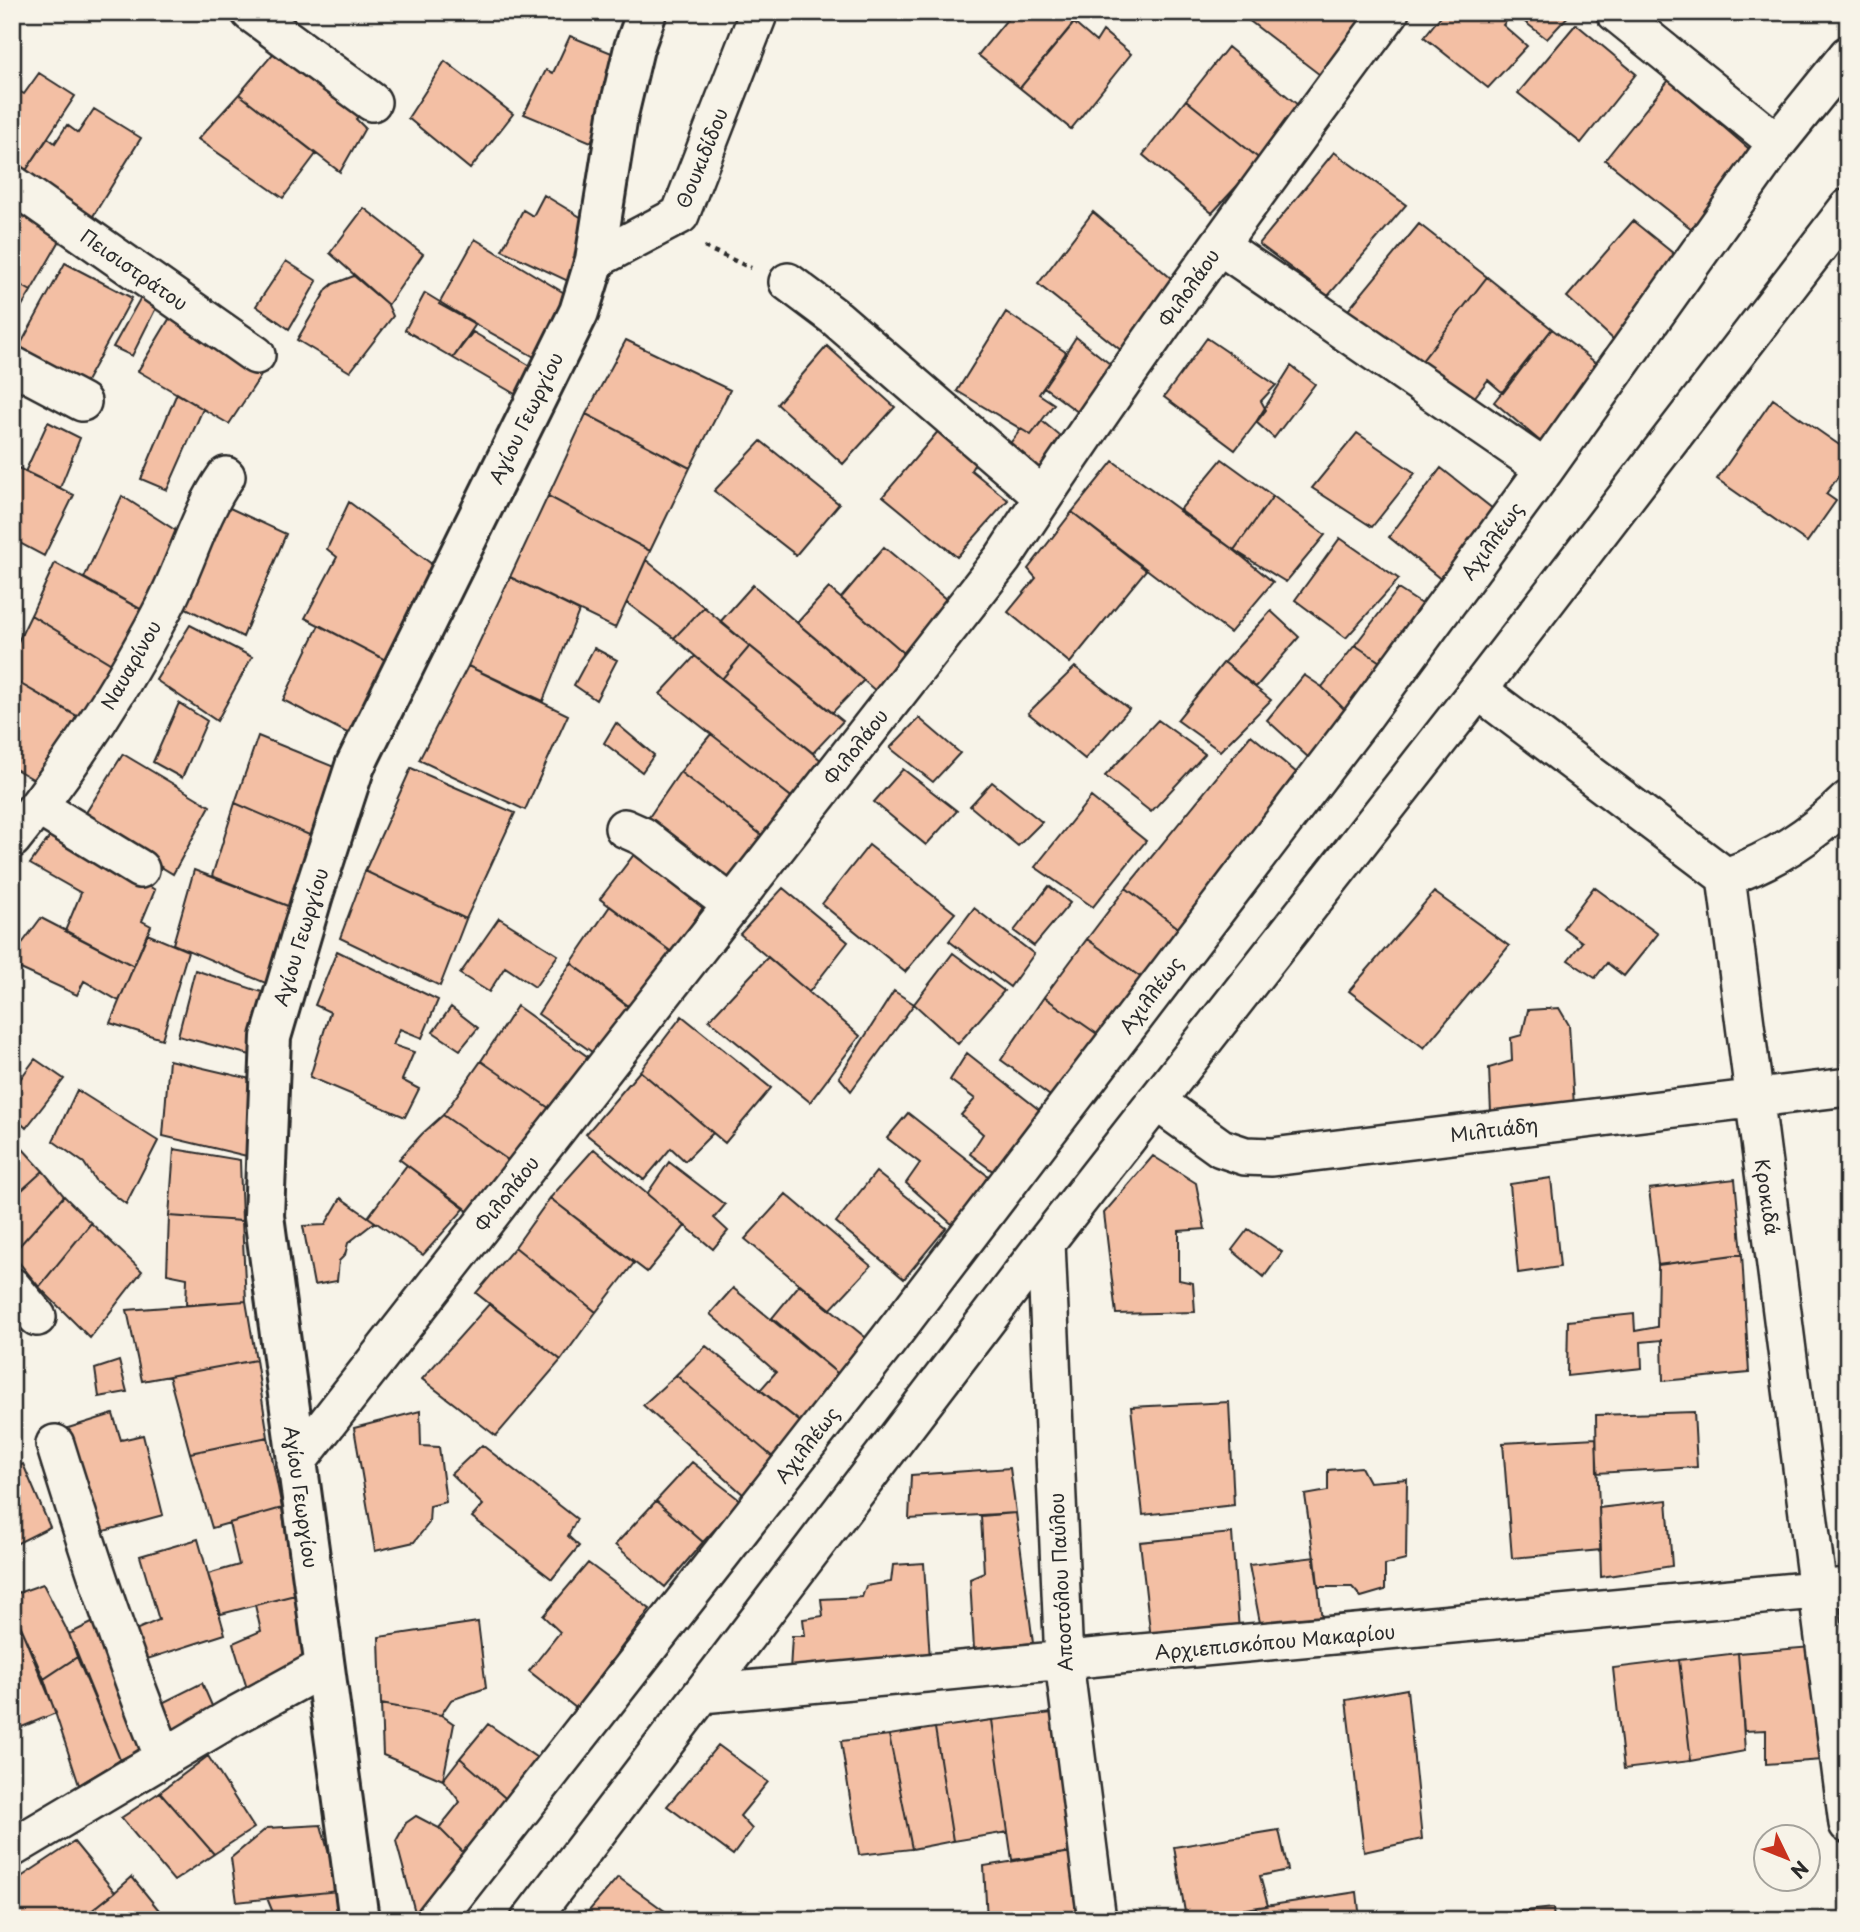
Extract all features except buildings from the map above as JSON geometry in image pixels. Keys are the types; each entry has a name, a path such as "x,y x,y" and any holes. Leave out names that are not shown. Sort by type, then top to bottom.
{"street":[{"path":"250,12 372,102"},
{"name":"Αγίου Γεωργίου","path":"359,1920 264,1216 271,1037 355,766 579,312 595,260 618,115 634,48 647,12"},
{"name":"Θουκιδίδου","path":"595,260 680,215 759,12"},
{"name":"Φιλολάου","path":"296,1463 1003,558 1219,245 1390,12"},
{"path":"1615,12 1777,144"},
{"name":"Αχιλλέως","path":"435,1920 895,1331 1352,731 1545,469 1777,144 1848,55"},
{"name":"Πεισιστράτου","path":"12,184 256,355"},
{"path":"530,1920 1046,1242 1478,690 1848,208"},
{"path":"1219,245 1545,469"},
{"path":"788,282 836,318 1043,497"},
{"path":"12,365 82,402"},
{"name":"Ναυαρίνου","path":"12,839 38,807 114,697 153,630 216,491 226,477"},
{"path":"1478,690 1726,877 1760,865 1797,843 1848,800"},
{"path":"38,807 140,869"},
{"path":"624,828 642,836 732,905"},
{"name":"Κροκιδά","path":"1726,877 1754,1098 1833,1588 1848,1825"},
{"name":"Μιλτιάδη","path":"1156,1101 1221,1148 1245,1157 1272,1157 1848,1087"},
{"name":"Αποστόλου Παύλου","path":"1046,1242 1064,1661 1097,1920"},
{"path":"12,1287 37,1317"},
{"path":"55,1444 131,1677 164,1758"},
{"name":"Αρχιεπισκόπου Μακαρίου","path":"702,1694 1833,1588"},
{"path":"12,1848 229,1719 324,1667"}],"path":[{"path":"659,226 788,282"}]}
